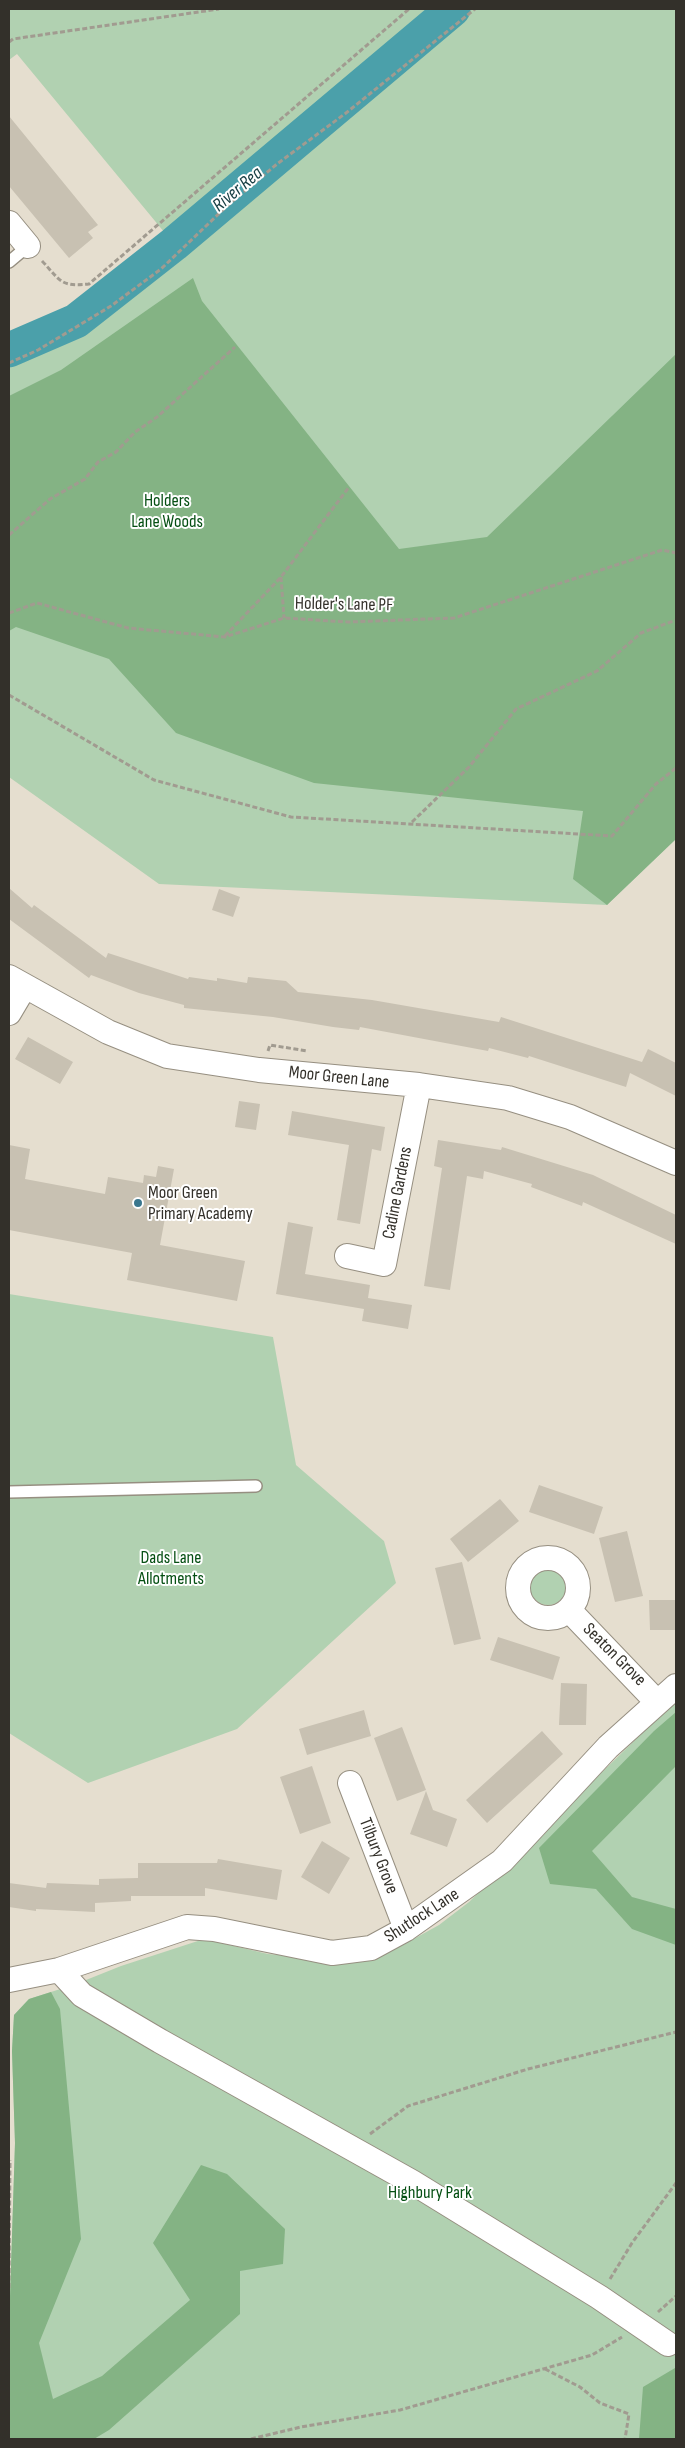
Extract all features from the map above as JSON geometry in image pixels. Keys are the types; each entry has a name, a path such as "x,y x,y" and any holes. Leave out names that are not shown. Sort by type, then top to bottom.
{"street":[{"path":"9,223 28,246"},
{"path":"9,1013 17,982"},
{"name":"Moor Green Lane","path":"17,982 108,1032 167,1056 259,1070 419,1085 508,1098 570,1117 675,1160"},
{"name":"Cadine Gardens","path":"348,1256 384,1264 419,1085"},
{"name":"Seaton Grove","path":"569,1610 657,1702"},
{"name":"Shutlock Lane","path":"9,1980 60,1970 187,1927 214,1929 332,1953 371,1948 406,1929 502,1861 608,1747 676,1686"},
{"name":"Tilbury Grove","path":"350,1783 406,1929"},
{"path":"60,1970 82,1995 160,2041 412,2182 599,2297 668,2344"}],"lane":[{"path":"9,262 28,246"},
{"path":"9,1492 256,1486"}],"path":[{"path":"9,42 13,39 219,9"},
{"path":"28,246 60,280 70,286 89,284 409,9"},
{"path":"9,363 38,350 110,306 161,269 228,205 270,170 346,113 476,9"},
{"path":"9,535 50,499 85,479 98,462 116,452 135,432 157,417 235,347"},
{"path":"225,637 281,577 349,487"},
{"name":"Holder's Lane PF","path":"9,613 37,604 128,628 225,637 284,618 348,622 454,618 662,550 676,553"},
{"path":"281,577 284,618"},
{"path":"412,823 468,767 516,709 597,672 641,633 676,620"},
{"path":"9,695 154,780 290,817 612,836 656,784 676,768"},
{"path":"351,2148 408,2106 528,2069 676,2032"},
{"path":"9,2288 10,2160"},
{"path":"599,2297 632,2243 676,2183"},
{"path":"251,2439 301,2427 400,2410 592,2355 641,2326"},
{"path":"544,2368 580,2387 600,2403 629,2414 625,2439"}],"green space":[{"path":"9,9 676,9 676,839 607,905 159,884 9,777 9,350 76,321 174,244 17,54 9,60"},
{"name":"Holders Lane Woods","path":"193,278 202,301 399,549 487,537 676,354 676,839 607,905 573,879 583,811 314,783 176,733 109,659 16,627 9,631 9,396 61,370"},
{"name":"Dads Lane Allotments","path":"9,1294 273,1337 296,1465 384,1541 396,1583 237,1729 88,1783 9,1733"},
{"path":"548,1569 555,1570 561,1574 565,1580 565,1594 561,1600 555,1604 548,1605 541,1604 535,1600 531,1594 530,1587 531,1580 535,1574 541,1570"},
{"name":"Highbury Park","path":"676,1700 676,2439 9,2439 9,2328 15,2143 12,2051 14,2015 29,1999 204,1939 268,1954 343,1961 401,1946 439,1925 469,1902"},
{"path":"676,1712 676,1766 592,1851 632,1897 676,1909 676,1945 632,1929 596,1889 550,1884 539,1848 654,1731"},
{"path":"51,1992 60,2009 81,2239 39,2343 53,2399 102,2376 190,2300 153,2243 201,2165 227,2174 285,2229 283,2264 240,2271 240,2314 109,2430 94,2439 9,2439 9,2328 15,2143 12,2051 14,2015 29,1999"},
{"path":"675,2368 676,2439 639,2439 643,2387"}],"building":[{"path":"9,116 98,225 88,232 93,238 69,258 9,186"},
{"path":"9,888 32,908 34,905 106,958 108,953 188,979 189,977 217,981 217,978 247,983 248,977 286,981 298,992 372,1000 499,1022 501,1017 642,1062 648,1049 676,1063 676,1096 630,1073 626,1087 529,1056 528,1058 489,1048 488,1051 360,1027 359,1030 273,1017 184,1008 184,1005 139,993 91,975 89,978 9,919"},
{"path":"219,889 240,897 233,917 212,910"},
{"path":"28,1037 73,1062 60,1084 15,1059"},
{"path":"239,1101 260,1104 256,1130 235,1127"},
{"path":"292,1111 385,1127 381,1151 372,1149 360,1224 337,1220 349,1145 288,1135"},
{"path":"438,1140 501,1150 502,1147 593,1175 676,1215 676,1244 583,1202 582,1206 531,1187 532,1184 484,1171 483,1179 467,1176 450,1290 424,1286 442,1168 434,1166"},
{"path":"9,1145 30,1149 25,1179 105,1194 108,1177 143,1183 144,1175 156,1177 158,1166 174,1169 160,1245 245,1261 237,1301 127,1280 132,1253 9,1230"},
{"path":"288,1222 313,1227 305,1274 370,1285 368,1298 412,1305 408,1329 362,1321 364,1309 276,1294"},
{"path":"539,1485 603,1507 594,1534 529,1512"},
{"path":"500,1499 519,1521 468,1562 450,1539"},
{"path":"627,1531 643,1596 615,1602 599,1538"},
{"path":"462,1562 481,1639 454,1645 435,1568"},
{"path":"649,1600 676,1600 676,1630 650,1630"},
{"path":"498,1637 560,1657 553,1680 490,1660"},
{"path":"561,1683 587,1684 586,1725 559,1725"},
{"path":"364,1710 371,1736 307,1755 299,1729"},
{"path":"402,1727 426,1790 397,1801 374,1738"},
{"path":"542,1731 563,1754 487,1823 466,1800"},
{"path":"312,1766 331,1823 300,1834 280,1777"},
{"path":"426,1791 433,1810 457,1819 447,1847 410,1834"},
{"path":"322,1841 350,1858 329,1894 301,1877"},
{"path":"218,1859 282,1870 277,1900 205,1888 205,1896 131,1896 131,1901 95,1903 95,1912 36,1909 36,1911 9,1907 9,1883 46,1888 47,1883 99,1885 99,1879 138,1878 138,1863 217,1863"}],"waterway":[{"name":"River Rea","path":"9,350 76,321 174,244 453,9"}],"place":[{"name":"Moor Green Primary Academy","path":"138,1203"}]}
